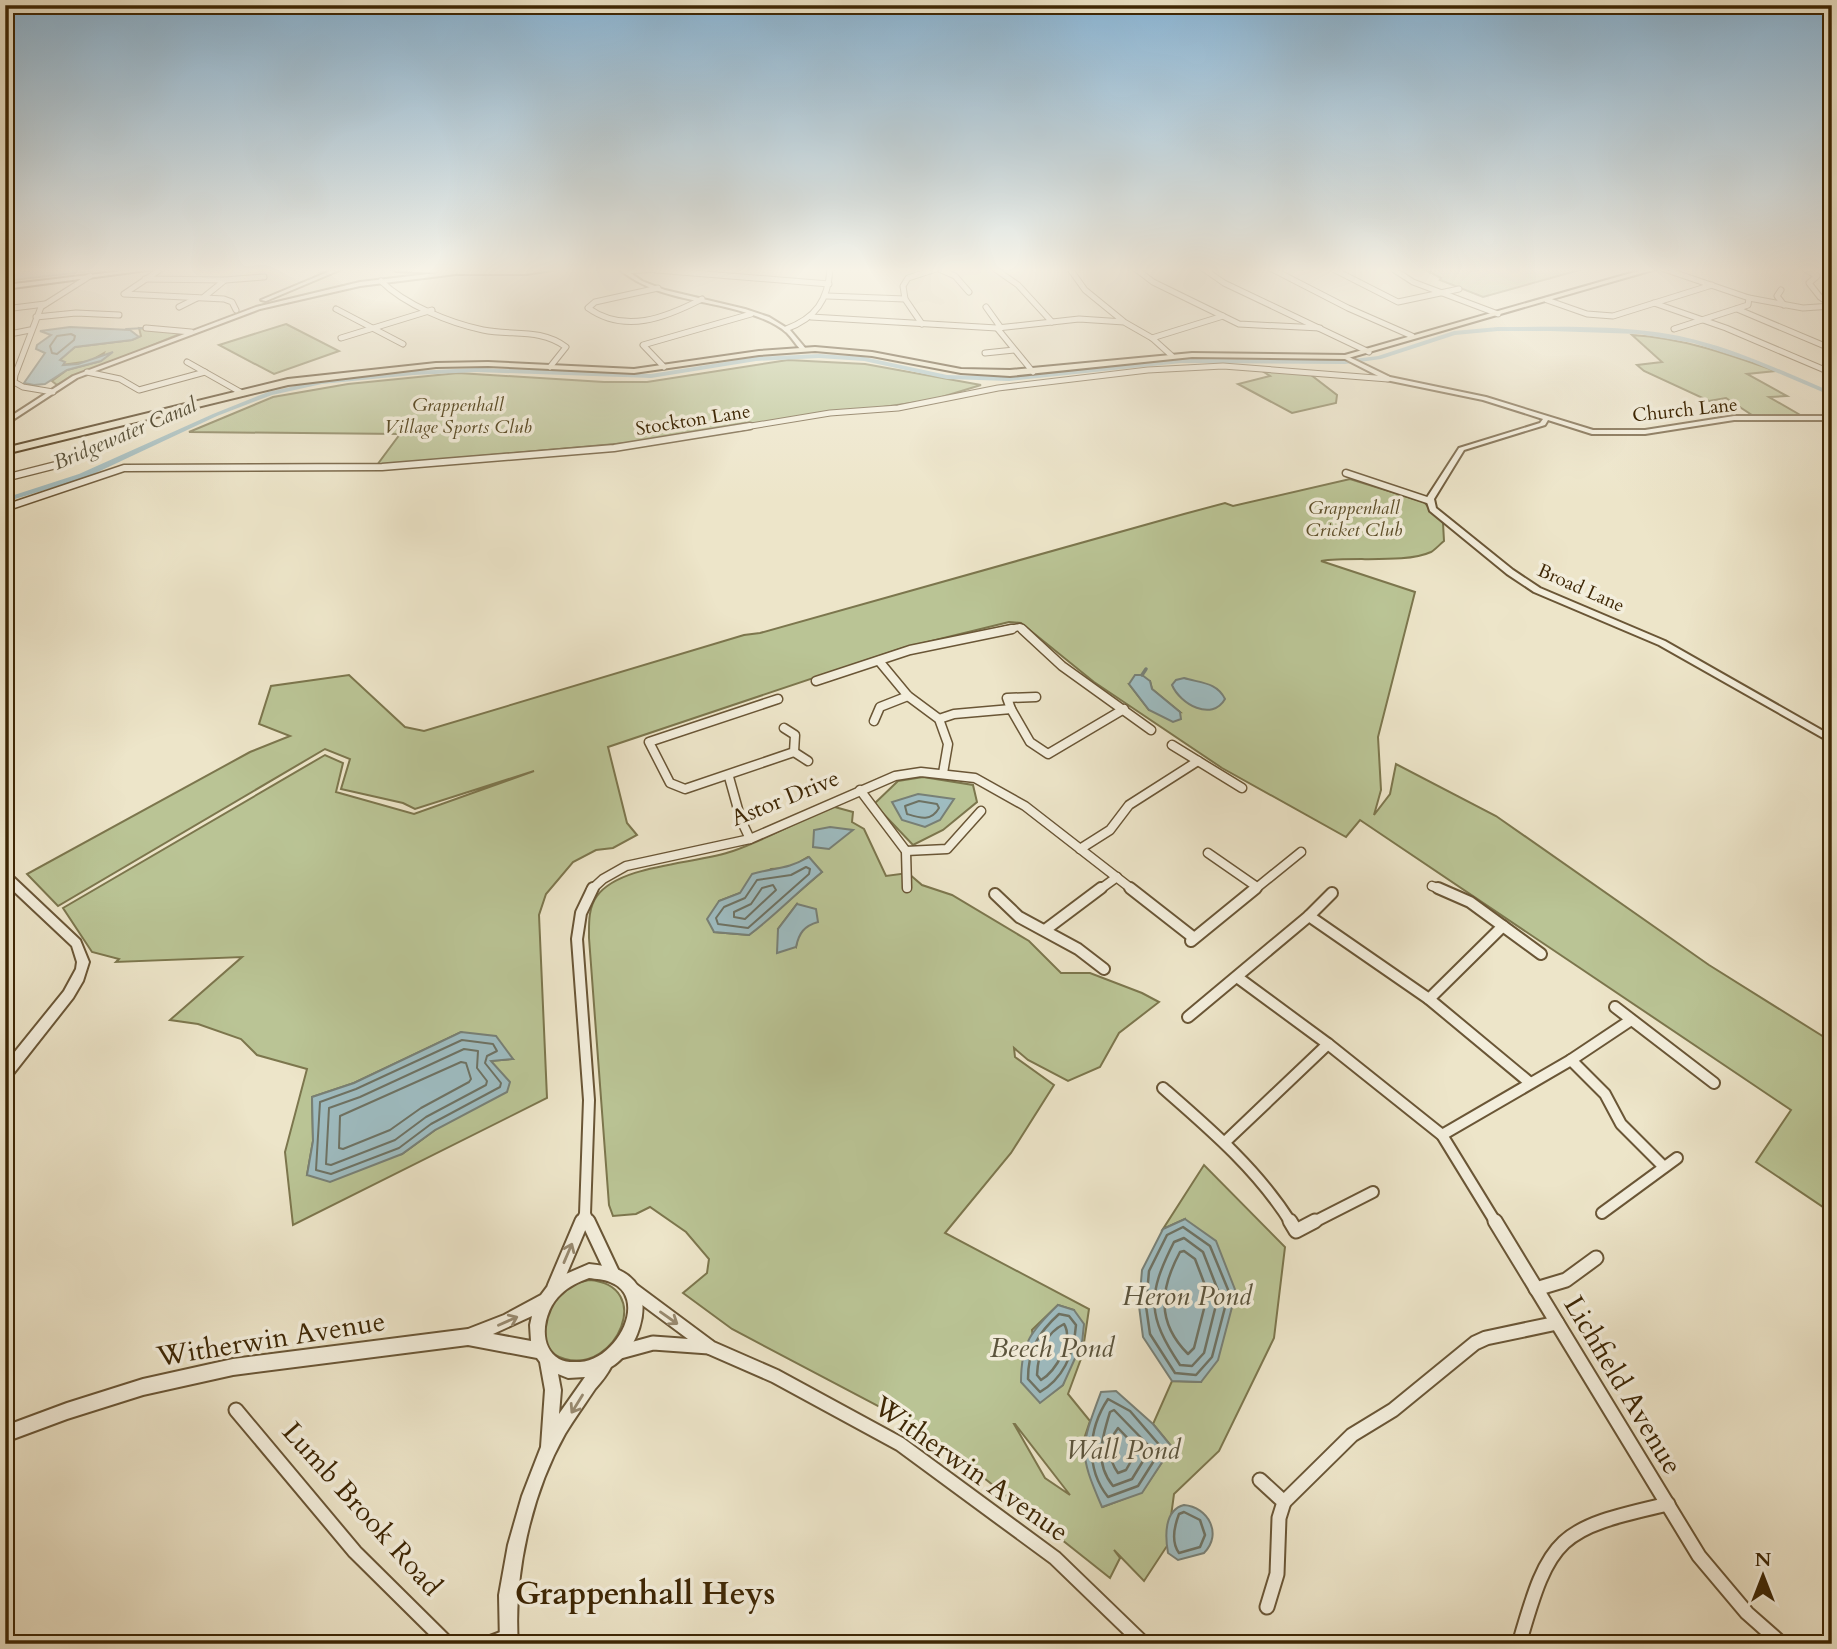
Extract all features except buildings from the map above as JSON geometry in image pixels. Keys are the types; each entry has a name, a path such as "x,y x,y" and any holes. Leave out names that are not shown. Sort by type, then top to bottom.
{"main road":[{"path":"5,452 307,378 406,367 475,364 634,371 803,349 872,354 961,371 1033,372 1172,356 1347,358 1385,346"}],"street":[{"path":"14,382 25,346"},
{"path":"5,423 86,372 154,346"},
{"path":"551,367 565,346"},
{"path":"644,346 664,368"},
{"path":"1012,346 1033,372"},
{"path":"1161,346 1172,356"},
{"path":"1357,346 1369,352"},
{"path":"1766,346 1832,373"},
{"path":"985,353 1014,349"},
{"name":"Church Lane","path":"1347,358 1388,379 1477,396 1592,432 1644,432 1734,418 1832,418"},
{"path":"187,362 242,393"},
{"name":"Stockton Lane","path":"5,508 124,468 382,467 594,450 652,444 830,413 898,408 998,388 1148,370 1223,366 1388,379"},
{"path":"86,372 120,379 139,390 205,372"},
{"path":"5,385 14,382 23,387 53,392"},
{"path":"1346,473 1430,501 1461,449 1543,425 1546,419"},
{"path":"5,467 7,478 64,463"},
{"name":"Broad Lane","path":"1430,501 1437,513 1528,584 1555,599 1662,643 1832,740"},
{"path":"816,681 910,650 1020,627 1061,662 1066,670 1151,730"},
{"path":"879,661 908,696 939,719 948,744 943,773"},
{"path":"874,721 880,707 908,696"},
{"path":"1036,697 1007,698 1028,742 1038,752 1048,754 1124,709"},
{"path":"778,699 649,742 670,783 685,789 729,777 794,752"},
{"path":"939,719 954,714 1011,709"},
{"path":"784,728 795,735 794,752"},
{"path":"1172,745 1242,788"},
{"path":"794,752 808,761"},
{"path":"1080,849 1110,830 1129,806 1199,761"},
{"name":"Astor Drive","path":"549,1296 585,1214 589,1100 577,939 579,915 587,891 607,875 626,866 750,839 895,776 921,772 975,778 996,788 1025,806 1117,877 1192,940 1301,852"},
{"path":"729,777 741,820 750,839"},
{"path":"860,790 906,851 907,888"},
{"path":"906,851 947,849 981,811"},
{"path":"1208,853 1257,887"},
{"path":"5,876 76,943 83,966 74,985 5,1074"},
{"path":"1045,930 1077,911 1091,894 1117,877"},
{"path":"1432,886 1470,902 1541,954"},
{"path":"1188,1017 1309,916 1332,893"},
{"path":"995,894 1019,917 1045,930 1104,968"},
{"path":"1309,916 1429,999 1529,1082"},
{"path":"1429,999 1503,926"},
{"path":"1237,977 1328,1044 1442,1135 1571,1060 1631,1020"},
{"path":"1615,1007 1714,1083"},
{"path":"1226,1141 1328,1044"},
{"path":"1571,1060 1605,1094 1621,1124 1664,1167"},
{"path":"1163,1088 1226,1141 1288,1216 1296,1231 1373,1192"},
{"name":"Lichfield Avenue","path":"1442,1135 1713,1575 1747,1613 1782,1644"},
{"path":"1602,1213 1677,1158"},
{"name":"Astor Drive","path":"585,1214 613,1274"},
{"path":"1536,1289 1566,1280 1596,1258"},
{"path":"487,1644 508,1640 508,1612 518,1542 549,1448 590,1382 627,1341 635,1319 635,1298 629,1286 613,1274 589,1271 563,1282 549,1296 536,1326 553,1390 549,1448"},
{"name":"Witherwin Avenue","path":"629,1286 711,1348 775,1376 900,1444 1055,1559 1144,1644"},
{"name":"Witherwin Avenue","path":"5,1434 79,1407 201,1373 348,1350 468,1337 509,1320 549,1296"},
{"path":"1267,1607 1277,1574 1279,1518 1284,1502 1352,1435 1393,1410 1466,1350 1486,1339 1557,1323"},
{"name":"Witherwin Avenue","path":"468,1337 544,1355"},
{"name":"Witherwin Avenue","path":"612,1357 633,1346 655,1342 711,1348"},
{"path":"544,1355 557,1366 582,1370 612,1357"},
{"name":"Lumb Brook Road","path":"236,1410 355,1552 448,1644"},
{"path":"1260,1480 1284,1502"},
{"path":"1519,1644 1547,1561 1559,1545 1589,1525 1668,1504"}],"green space":[{"path":"151,346 57,385 52,381 67,370 101,361 104,353 90,361 62,365 59,360 75,347"},
{"path":"221,346 329,346 339,351 274,374"},
{"path":"1644,346 1698,346 1776,371 1747,374 1787,396 1769,397 1802,416 1755,417 1726,398 1709,401 1644,371 1637,365 1662,362"},
{"name":"Grappenhall Village Sports Club","path":"788,360 865,364 981,385 932,400 638,442 377,465 400,434 189,432 273,397 348,384 458,373 647,382"},
{"path":"1259,369 1311,375 1337,395 1336,403 1292,413 1238,384 1270,376"},
{"name":"Grappenhall Cricket Club","path":"1350,479 1424,502 1443,523 1444,541 1433,551 1420,556 1321,561 1415,592 1378,737 1381,790 1374,815 1390,794 1396,764 1496,816 1709,965 1832,1042 1832,1128 1826,1150 1832,1154 1832,1213 1756,1162 1791,1110 1360,820 1346,837 1222,768 1094,682 1021,623 1009,622 903,648 608,747 627,823 637,835 613,848 596,850 573,862 546,894 539,915 547,1098 293,1225 285,1152 307,1069 257,1055 241,1039 198,1024 170,1020 242,957 116,962 119,959 92,952 63,908 325,755 343,763 336,792 414,814 534,771 415,809 403,803 341,789 350,759 325,749 58,906 27,874 250,752 290,736 259,724 271,686 349,675 405,727 424,731 744,635 760,633 1225,503 1233,506","holes":["1150,681 1152,689 1180,712 1149,710 1129,684","461,1032 512,1059 490,1061 435,1130 402,1154 307,1175 313,1141 312,1097 354,1083"]},
{"path":"923,777 973,785 977,802 943,830 913,845 874,804 898,781"},
{"path":"831,806 853,812 852,822 864,829 886,876 908,873 922,885 952,895 1029,941 1061,973 1090,973 1159,1002 1119,1033 1100,1067 1068,1081 1028,1060 1014,1048 1015,1057 1054,1085 1011,1153 945,1233 1089,1309 1082,1356 1068,1394 1090,1421 1083,1442 1103,1507 1142,1492 1172,1447 1153,1424 1172,1381 1201,1382 1185,1219 1163,1229 1204,1165 1285,1247 1274,1338 1219,1451 1174,1494 1167,1546 1144,1581 1114,1550 1120,1558 1110,1578 950,1451 901,1418 732,1329 683,1293 707,1273 709,1259 686,1232 650,1207 636,1214 613,1216 609,1205 589,938 594,901 608,885 623,877 660,866 733,851","holes":["808,857 822,872 749,935 714,932 719,901 740,893 771,869 789,868","797,904 807,925 798,935 796,947 778,929","1058,1305 1074,1310 1063,1385 1040,1402 1032,1330","1014,1424 1070,1495 1045,1478"]},
{"path":"589,1280 609,1285 620,1296 624,1311 621,1327 613,1341 600,1353 584,1360 565,1359 548,1347 544,1328 546,1317 564,1290"}],"water":[{"path":"37,346 84,346 75,347 60,360 65,362 63,365 78,364 113,352 101,361 67,370 45,384 24,383 45,353 36,349"},
{"path":"1135,675 1142,675 1150,681 1152,689 1180,712 1181,719 1173,722 1149,710 1129,684"},
{"path":"1184,678 1213,686 1225,699 1219,706 1205,710 1189,704 1172,685 1176,680"},
{"path":"918,794 954,799 940,820 925,827 902,820 892,802"},
{"path":"830,827 853,830 829,849 813,847 814,830"},
{"path":"809,857 822,872 759,928 749,935 714,932 707,919 719,901 740,893 752,874 787,866"},
{"path":"797,904 816,909 818,922 803,931 796,947 777,953 778,929"},
{"path":"461,1032 496,1036 513,1059 491,1061 510,1082 507,1092 435,1130 402,1154 330,1182 307,1175 313,1141 312,1097 354,1083"},
{"name":"Heron Pond","path":"1185,1219 1216,1241 1236,1292 1218,1360 1201,1382 1172,1381 1143,1337 1139,1306 1142,1270 1163,1229"},
{"name":"Beech Pond","path":"1058,1305 1074,1310 1084,1324 1082,1343 1063,1385 1040,1403 1021,1382 1023,1357 1034,1331"},
{"name":"Wall Pond","path":"1116,1391 1153,1424 1172,1447 1142,1493 1102,1507 1089,1474 1086,1438 1101,1392"},
{"path":"1184,1505 1193,1507 1206,1516 1212,1530 1212,1538 1204,1553 1178,1560 1168,1553 1166,1532 1173,1512"}],"waterway":[{"name":"Bridgewater Canal","path":"5,500 82,476 270,393 322,382 477,370 651,376 756,359 819,356 864,359 947,377 1009,379 1181,361 1345,362 1379,358 1415,346"},
{"name":"Bridgewater Canal","path":"1709,346 1754,361 1832,394"},
{"path":"1142,675 1146,669"}],"district":[{"name":"Grappenhall Heys","path":"645,1594"}]}
